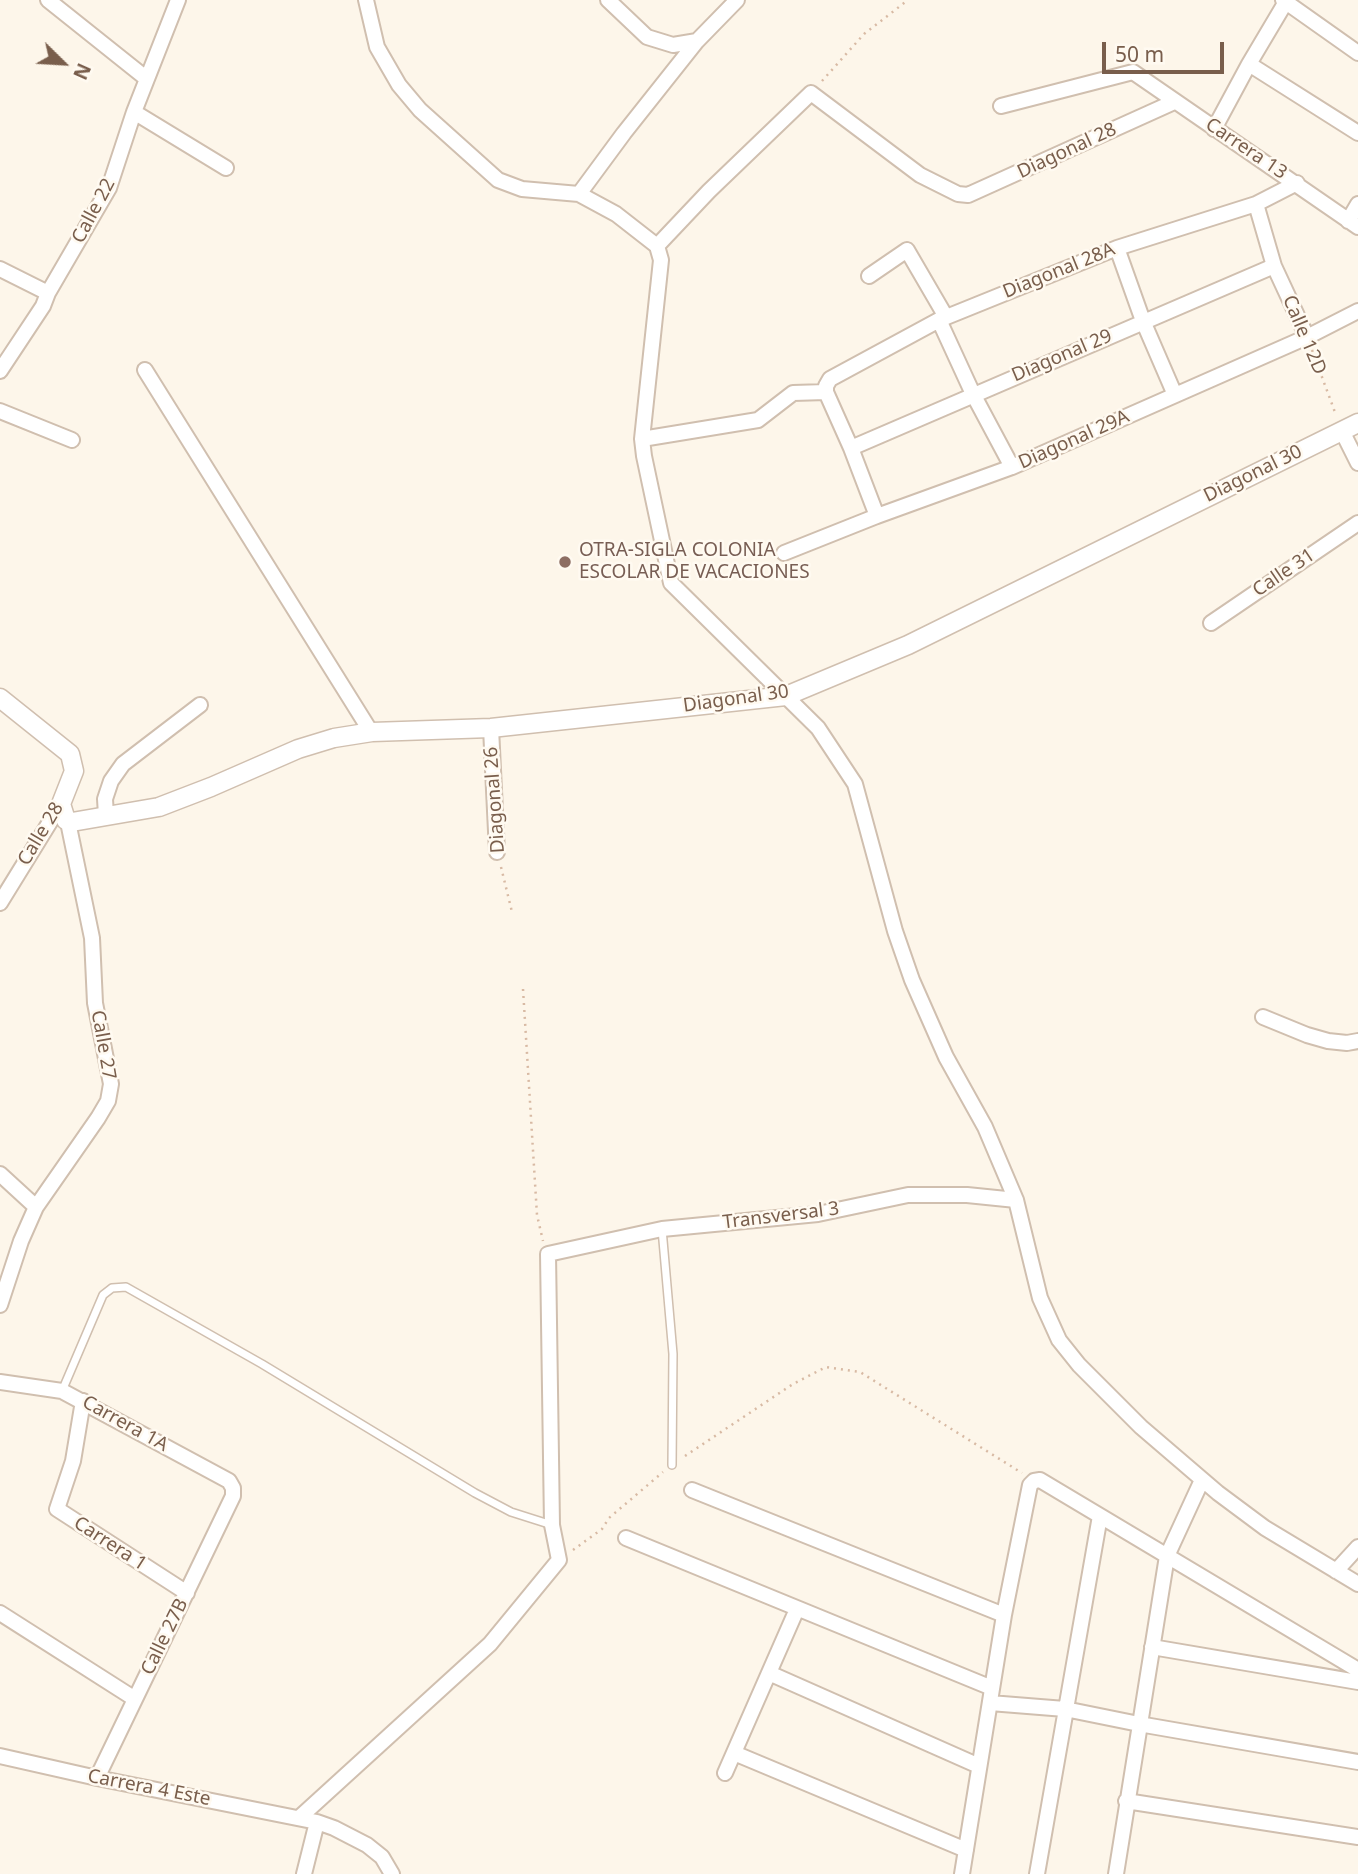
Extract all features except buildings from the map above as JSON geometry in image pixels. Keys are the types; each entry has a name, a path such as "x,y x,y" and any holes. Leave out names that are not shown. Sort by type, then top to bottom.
{"street":[{"path":"48,0 147,79"},
{"name":"Calle 22","path":"0,371 43,306 109,188 134,112 178,0"},
{"path":"366,0 377,47 399,85 420,110 498,180 522,189 579,194 617,214 657,246 661,260 642,439 643,456 672,585 818,728 855,784 895,931 912,980 946,1057 985,1127 1016,1200 1040,1298 1059,1340 1079,1365 1141,1427 1202,1480 1265,1528 1358,1584"},
{"path":"608,0 647,37 673,45 696,41"},
{"path":"579,194 696,41 737,0"},
{"path":"1214,129 1285,1 1358,53"},
{"path":"1249,64 1358,133"},
{"name":"Carrera 13","path":"1001,106 1133,72 1353,224"},
{"path":"657,246 709,191 811,93"},
{"name":"Diagonal 28","path":"811,93 920,174 958,194 968,195 1174,102"},
{"path":"134,112 226,168"},
{"name":"Diagonal 28A","path":"828,386 942,318 1117,248 1256,204 1297,183"},
{"name":"Calle 12D","path":"1256,204 1274,266 1307,337"},
{"path":"1353,224 1358,204"},
{"path":"1117,248 1143,321 1175,395"},
{"path":"869,276 907,250 942,318 973,394 1012,467"},
{"name":"Diagonal 29","path":"851,448 1274,266"},
{"path":"0,269 48,293"},
{"name":"Diagonal 29A","path":"784,553 1012,467 1307,337 1358,311"},
{"path":"145,370 371,732"},
{"path":"642,439 758,419 793,393 828,386 877,516"},
{"path":"0,411 72,440"},
{"path":"1350,427 1358,463"},
{"name":"Diagonal 30","path":"68,822 159,807 298,749 334,738 371,732 491,728 786,696 908,645 1350,427"},
{"name":"Calle 31","path":"1211,623 1358,523"},
{"name":"Calle 28","path":"0,698 63,746 74,762 75,771 61,804 0,902"},
{"path":"106,815 105,799 111,781 123,764 200,705"},
{"name":"Diagonal 26","path":"491,728 497,852"},
{"name":"Calle 27","path":"0,1305 21,1241 36,1207 98,1118 108,1101 111,1084 95,1003 92,938 68,822 61,804"},
{"path":"1263,1017 1328,1041 1358,1041"},
{"path":"0,1174 36,1207"},
{"name":"Transversal 3","path":"548,1254 662,1229 818,1214 908,1195 967,1195 1016,1200"},
{"path":"299,1818 490,1644 559,1560 552,1525 548,1254"},
{"name":"Carrera 1A","path":"0,1382 62,1391 83,1401 229,1481 233,1496"},
{"name":"Carrera 1","path":"83,1401 73,1461 57,1509 187,1593"},
{"path":"962,1874 1004,1615 1030,1485 1034,1480 1040,1480 1358,1670"},
{"path":"1116,1874 1167,1556 1202,1480"},
{"path":"692,1490 1004,1615"},
{"name":"Calle 27B","path":"97,1778 233,1496"},
{"path":"1037,1874 1100,1516"},
{"path":"626,1538 992,1688"},
{"path":"1336,1571 1358,1547"},
{"path":"725,1773 797,1609"},
{"path":"0,1613 135,1699"},
{"path":"1152,1647 1358,1682"},
{"path":"769,1673 979,1766"},
{"path":"990,1703 1065,1709 1358,1762"},
{"path":"734,1753 966,1850"},
{"name":"Carrera 4 Este","path":"0,1756 317,1822 367,1845 382,1857 392,1874"},
{"path":"1126,1801 1358,1837"},
{"path":"304,1874 317,1822"}],"lane":[{"path":"662,1229 673,1353 672,1465"},
{"path":"62,1391 103,1295 112,1288 126,1287 475,1493 511,1512 552,1525"}],"path":[{"path":"811,93 863,34 908,0"},
{"name":"Calle 12D","path":"1307,337 1350,427"},
{"name":"Diagonal 26","path":"497,852 512,912"},
{"path":"523,989 537,1215 548,1254"},
{"path":"559,1560 602,1529 609,1518 672,1465 793,1384 826,1367 860,1372 1034,1480"}],"place":[{"name":"OTRA-SIGLA COLONIA ESCOLAR DE VACACIONES","path":"565,562"}]}
